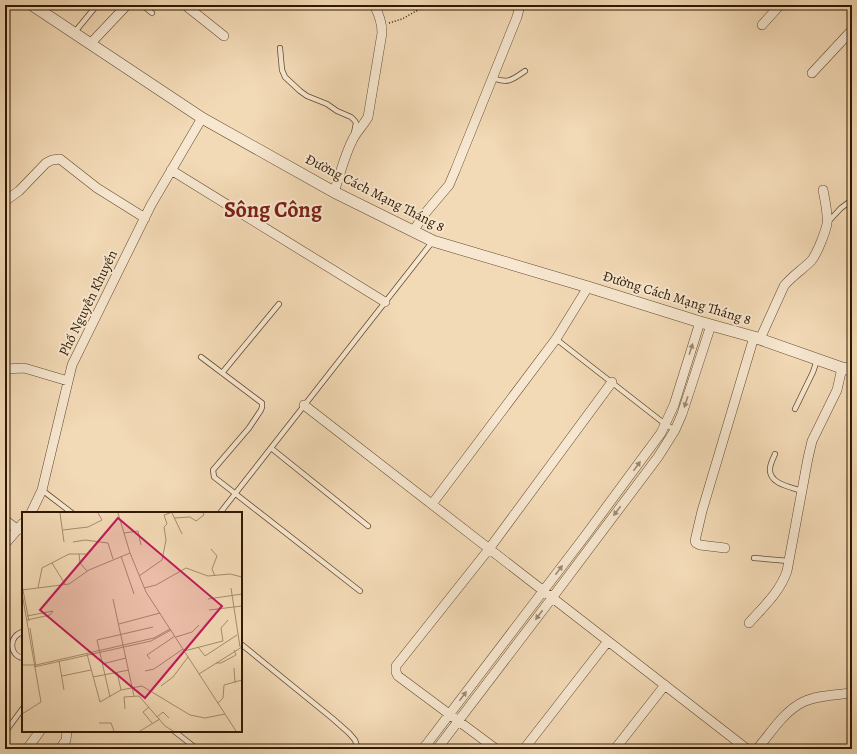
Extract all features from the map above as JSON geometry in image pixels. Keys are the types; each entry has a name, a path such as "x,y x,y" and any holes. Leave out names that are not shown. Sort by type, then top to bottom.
{"street":[{"name":"Đường Cách Mạng Tháng 8","path":"32,5 202,118 334,192 433,241 757,338 847,369"},
{"path":"90,44 127,5"},
{"path":"185,5 224,36"},
{"path":"334,192 353,138 368,117 382,32 380,16 374,5"},
{"path":"413,231 427,211 449,185 493,78 517,17 520,5"},
{"path":"762,25 780,5"},
{"path":"812,73 852,30"},
{"name":"Phố Nguyễn Khuyến","path":"31,512 42,490 72,364 145,218 202,118"},
{"path":"5,201 19,191 46,163 52,160 60,159 97,188 145,218"},
{"path":"172,170 385,302"},
{"path":"725,548 700,545 696,543 695,541 702,511 757,338 784,286 815,256 818,250 827,224 823,190"},
{"path":"432,504 556,339 588,287"},
{"path":"423,749 585,536 661,433 674,405 700,322"},
{"path":"437,749 658,457 675,430 682,414 711,325"},
{"path":"5,369 24,368 68,381"},
{"path":"749,623 780,588 784,580 812,441 847,369"},
{"path":"496,749 398,676 396,666 489,549 612,382"},
{"path":"304,405 747,749"},
{"path":"5,520 20,527 5,544"},
{"path":"585,536 594,542"},
{"path":"524,749 608,641"},
{"path":"619,748 665,685"},
{"path":"757,749 786,714 804,701 819,697 852,693"},
{"path":"27,749 39,732"},
{"path":"60,749 66,740 67,732"}],"lane":[{"path":"74,33 97,5"},
{"path":"142,5 152,14"},
{"path":"280,48 282,70 285,77 307,96 327,104 355,120 356,123 353,138"},
{"path":"493,78 506,81 511,80 525,71"},
{"path":"827,224 841,208 852,200"},
{"path":"221,512 433,241"},
{"path":"222,373 279,304"},
{"path":"556,339 665,424 675,430"},
{"path":"201,357 262,403 261,410 249,428 214,470 214,477 360,591"},
{"path":"795,409 813,372 817,359"},
{"path":"271,448 368,526"},
{"path":"775,454 770,470 772,476 778,482 802,491"},
{"path":"42,490 71,512"},
{"path":"754,558 789,560"},
{"path":"22,632 15,636 12,642 12,648 14,654 22,658"},
{"path":"242,645 349,733 355,740 358,749"},
{"path":"6,731 22,709"},
{"path":"175,732 197,749"}],"path":[{"path":"382,24 402,19 427,5"}],"district":[{"name":"Sông Công","path":"273,210"}]}
